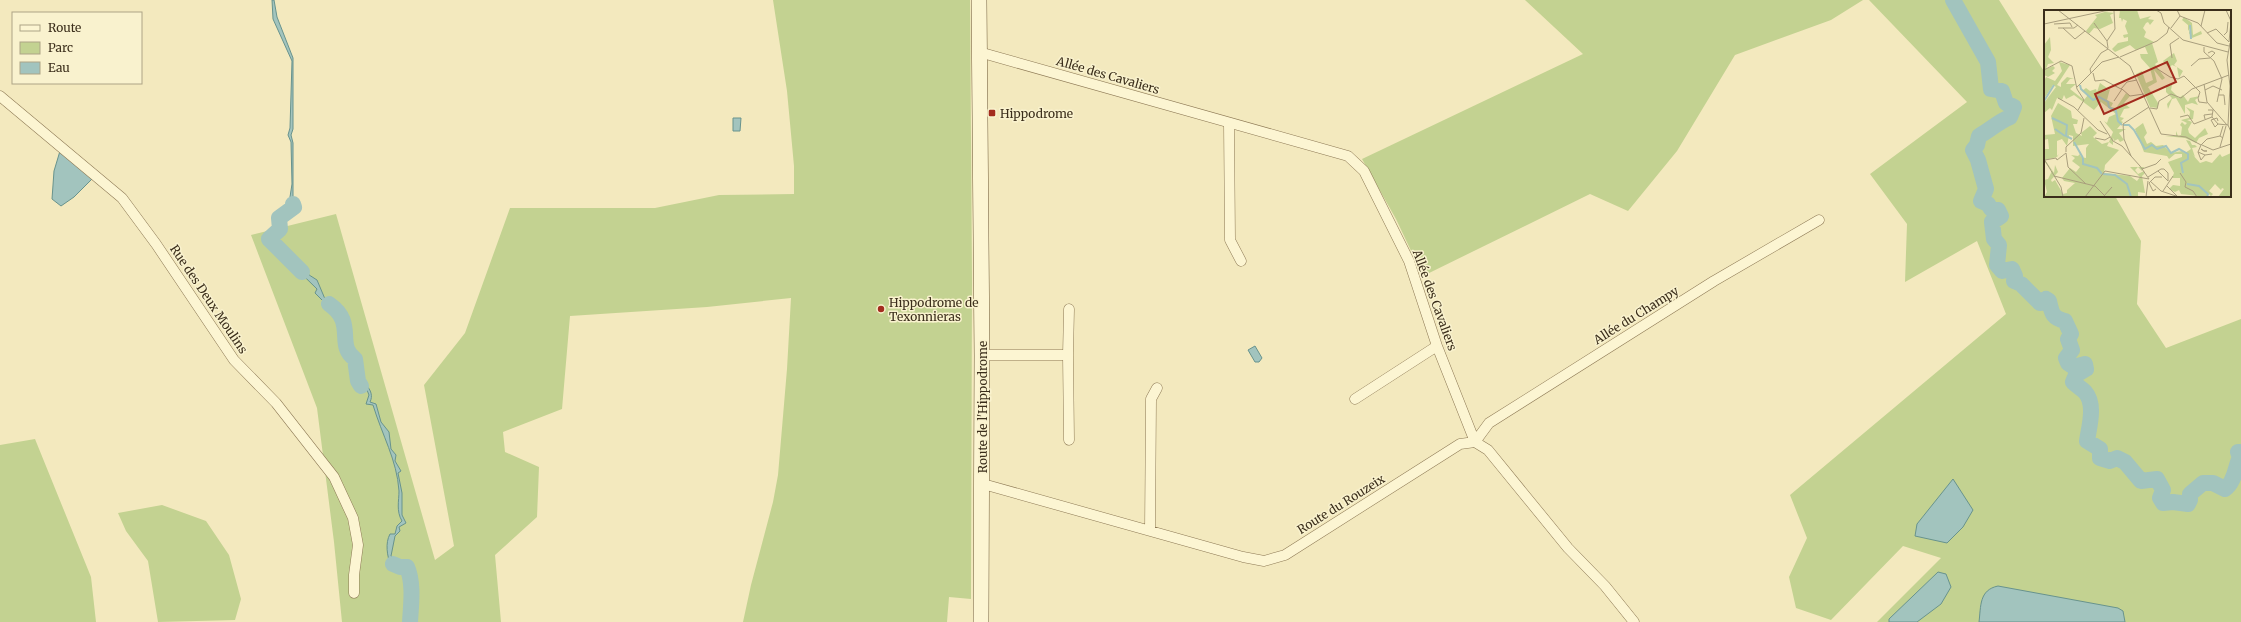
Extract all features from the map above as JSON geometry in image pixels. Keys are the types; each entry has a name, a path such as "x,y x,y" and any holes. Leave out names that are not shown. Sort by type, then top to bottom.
{"main road":[{"name":"Route de l'Hippodrome","path":"979,0 983,484 981,622"}],"street":[{"name":"Allée des Cavaliers","path":"979,52 1348,156 1364,171 1409,261 1437,346 1475,442"},
{"name":"Rue des Deux Moulins","path":"0,96 122,198 156,244 234,360 276,403 334,477 353,518 358,544 354,575 354,593"},
{"path":"1229,123 1230,240 1241,261"},
{"name":"Allée du Champy","path":"1475,442 1489,423 1714,281 1819,220"},
{"path":"1068,308 1069,440"},
{"path":"1355,399 1437,346"},
{"path":"982,355 1068,355"},
{"path":"1150,531 1151,399 1157,388"},
{"path":"1475,442 1488,450 1568,548 1605,586 1634,622"},
{"name":"Route du Rouzeix","path":"983,484 1243,557 1264,561 1284,555 1460,444 1475,442"}],"green space":[{"path":"773,0 970,0 972,280 971,599 949,597 947,622 743,622 751,585 773,502 778,475 787,369 791,298 707,307 570,316 562,409 503,432 505,452 539,467 537,517 495,555 501,622 342,622 334,542 317,408 251,235 336,214 435,560 454,546 424,385 465,333 510,208 655,208 719,195 794,194 794,166 787,91"},
{"path":"1525,0 1863,0 1831,20 1735,55 1677,151 1628,211 1590,194 1423,276 1396,219 1362,159 1583,54"},
{"path":"1869,0 1999,0 2044,71 2044,197 2116,197 2141,241 2137,304 2166,348 2241,319 2241,622 1877,622 1941,558 1903,546 1831,620 1796,608 1789,577 1807,538 1790,495 2006,314 1977,241 1905,282 1907,224 1870,174 1967,102"},
{"path":"35,439 91,577 96,622 0,622 0,445"},
{"path":"162,505 206,521 229,555 241,599 235,620 158,622 148,561 126,531 118,513"}],"water":[{"path":"272,0 274,0 277,17 293,58 293,129 291,135 293,143 293,197 295,207 280,219 278,218 286,208 292,205 290,197 292,184 291,142 288,135 290,128 292,61 273,19"},
{"path":"733,118 741,118 740,131 733,131"},
{"path":"60,151 93,178 74,197 61,206 52,199 54,171"},
{"path":"278,226 281,226 281,230 272,240 299,267 317,280 325,299 337,304 343,323 349,332 346,337 349,353 356,358 359,380 362,385 366,385 369,389 371,393 370,402 376,404 381,422 389,432 391,449 396,455 395,461 401,471 398,473 402,493 402,515 406,523 399,527 400,531 395,536 391,556 398,565 409,564 411,569 410,574 403,569 399,570 391,566 388,558 388,538 390,534 395,534 397,526 402,521 398,510 398,480 392,458 373,405 366,404 369,395 367,390 360,387 355,374 353,360 348,356 345,343 341,340 341,337 345,334 340,326 337,311 325,303 315,293 317,289 266,239 266,237 278,229"},
{"path":"1255,346 1262,358 1259,362 1255,362 1248,350"},
{"path":"1953,479 1973,510 1963,527 1947,543 1915,536 1917,524"},
{"path":"1938,572 1946,574 1951,587 1941,604 1917,622 1889,622 1889,619"},
{"path":"1998,586 2118,608 2123,611 2125,622 1979,622 1984,595 1987,591"}],"waterway":[{"path":"1953,0 1988,62 1991,89 2002,91 2006,103 2014,107 2010,117 1979,136 1977,145 1973,150 1978,160 1986,189 1981,201 1988,204 1991,209 1998,210 2001,216 1992,222 1994,239 1999,245 1997,265 2002,271 2012,269 2015,276 2014,281 2021,284 2040,303 2046,299 2049,301 2055,317 2065,321 2071,334 2068,339 2072,350 2066,358 2068,363 2074,367 2085,364 2086,369 2076,375 2073,382 2085,392 2090,403 2091,416 2087,441 2100,449 2100,458 2110,461 2117,458 2125,462 2141,481 2157,479 2163,490 2160,498 2163,503 2173,502 2188,504 2190,494 2203,483 2213,483 2225,489 2233,478 2240,457 2238,452 2241,452"},
{"path":"293,204 294,207 279,218 280,229 269,239 302,272"},
{"path":"329,304 337,311 342,319 346,347 355,359 358,381 361,386"},
{"path":"393,564 400,567 407,567 409,573 412,594 410,622"}],"place":[{"name":"Hippodrome","path":"992,113"},
{"name":"Hippodrome de Texonnieras","path":"881,309"}]}
